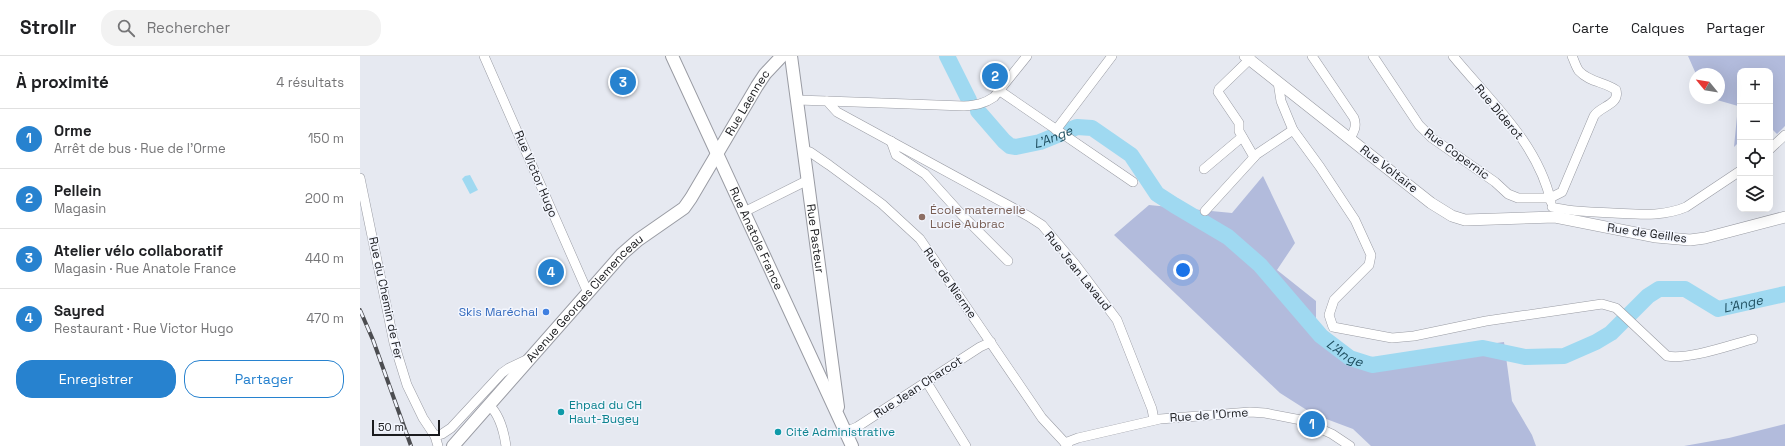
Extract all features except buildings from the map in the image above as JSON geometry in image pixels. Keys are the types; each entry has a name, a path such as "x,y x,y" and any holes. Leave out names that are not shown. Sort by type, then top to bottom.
{"main road":[{"name":"Rue Anatole France","path":"672,56 840,420"},
{"name":"Rue Laennec","path":"717,154 765,74 782,56"},
{"name":"Rue Pasteur","path":"791,56 840,420"},
{"name":"Avenue Georges Clemenceau","path":"453,446 622,254 638,240 684,208 717,154"},
{"path":"840,420 852,446"}],"street":[{"name":"Rue Victor Hugo","path":"484,56 588,293"},
{"path":"797,100 964,106 983,103 1000,90 1027,56"},
{"path":"1056,130 1112,56"},
{"path":"1312,56 1354,118 1355,129 1350,138"},
{"name":"Rue Copernic","path":"1373,56 1419,125 1432,138 1495,182 1508,194 1518,198 1568,211 1648,214 1676,211 1686,207 1737,173"},
{"name":"Rue Diderot","path":"1453,56 1517,130 1536,162 1552,207"},
{"path":"1552,207 1558,195 1565,189 1596,112 1614,102 1617,94 1616,90 1610,86 1589,78 1579,70 1572,56"},
{"path":"1248,57 1218,92 1239,123 1239,131 1254,157"},
{"name":"Rue Voltaire","path":"1248,57 1303,103 1441,210 1452,216 1465,220 1552,207"},
{"path":"1278,82 1281,101 1293,130 1320,167 1355,220 1372,255 1369,265 1334,300 1329,315 1333,327 1392,338 1414,336 1486,321 1602,304 1610,305 1631,321 1659,351 1667,356 1674,357 1693,354 1754,339"},
{"path":"1000,90 1133,182"},
{"name":"Rue Jean Lavaud","path":"827,101 837,112 1042,225 1075,264 1117,320 1152,409 1154,420"},
{"path":"1205,211 1254,157 1293,130"},
{"path":"1773,146 1785,135"},
{"path":"1204,169 1242,137"},
{"path":"891,141 896,155 925,174 962,215 1008,261"},
{"name":"Rue de Nierme","path":"804,150 810,152 882,204 920,239 1042,418 1066,445"},
{"name":"Rue du Chemin de Fer","path":"360,178 399,361 407,385 423,418 435,436 438,446"},
{"path":"744,212 808,180"},
{"name":"Rue de Geilles","path":"1552,207 1656,237 1690,240 1705,238 1785,217"},
{"name":"Rue Jean Charcot","path":"845,432 980,347 991,342"},
{"path":"435,436 442,434 451,428 502,373 509,368 529,359"},
{"path":"926,381 966,446"},
{"path":"489,405 500,421 506,446"},
{"name":"Rue de l'Orme","path":"1066,445 1078,438 1154,420 1265,412 1312,424 1332,434 1350,446"}],"shaded area":[{"path":"1688,56 1785,56 1785,126 1777,134 1773,130 1773,68 1737,68 1737,106 1725,102 1725,68 1693,68"},
{"path":"1737,116 1737,144 1734,147"},
{"path":"470,175 478,190 470,194 462,179 465,176"},
{"path":"1263,176 1295,243 1277,270 1316,301 1316,321 1345,351 1376,359 1504,342 1512,401 1532,435 1536,446 1371,446 1353,429 1313,414 1280,393 1114,235 1149,205 1232,213"},
{"path":"1785,424 1785,446 1684,446 1729,438"}],"waterway":[{"name":"L'Ange","path":"947,56 969,100"},
{"name":"L'Ange","path":"978,111 1004,141 1010,146 1016,147 1040,142 1077,127 1092,128 1131,155 1157,194 1228,237 1260,265 1321,336 1350,358 1372,365 1483,348 1525,357 1564,356 1596,342 1611,333 1648,296 1659,289 1685,289 1718,309 1785,294"}],"railway":[{"path":"360,310 373,340 411,446"}],"place":[{"name":"Pellein","path":"995,76"},
{"name":"Atelier vélo collaboratif","path":"623,82"},
{"name":"École maternelle Lucie Aubrac","path":"922,217"},
{"name":"Sayred","path":"551,272"},
{"name":"Skis Maréchal","path":"546,312"},
{"name":"Ehpad du CH Haut-Bugey","path":"561,412"},
{"name":"Orme","path":"1312,424"},
{"name":"Cité Administrative","path":"778,432"}]}
